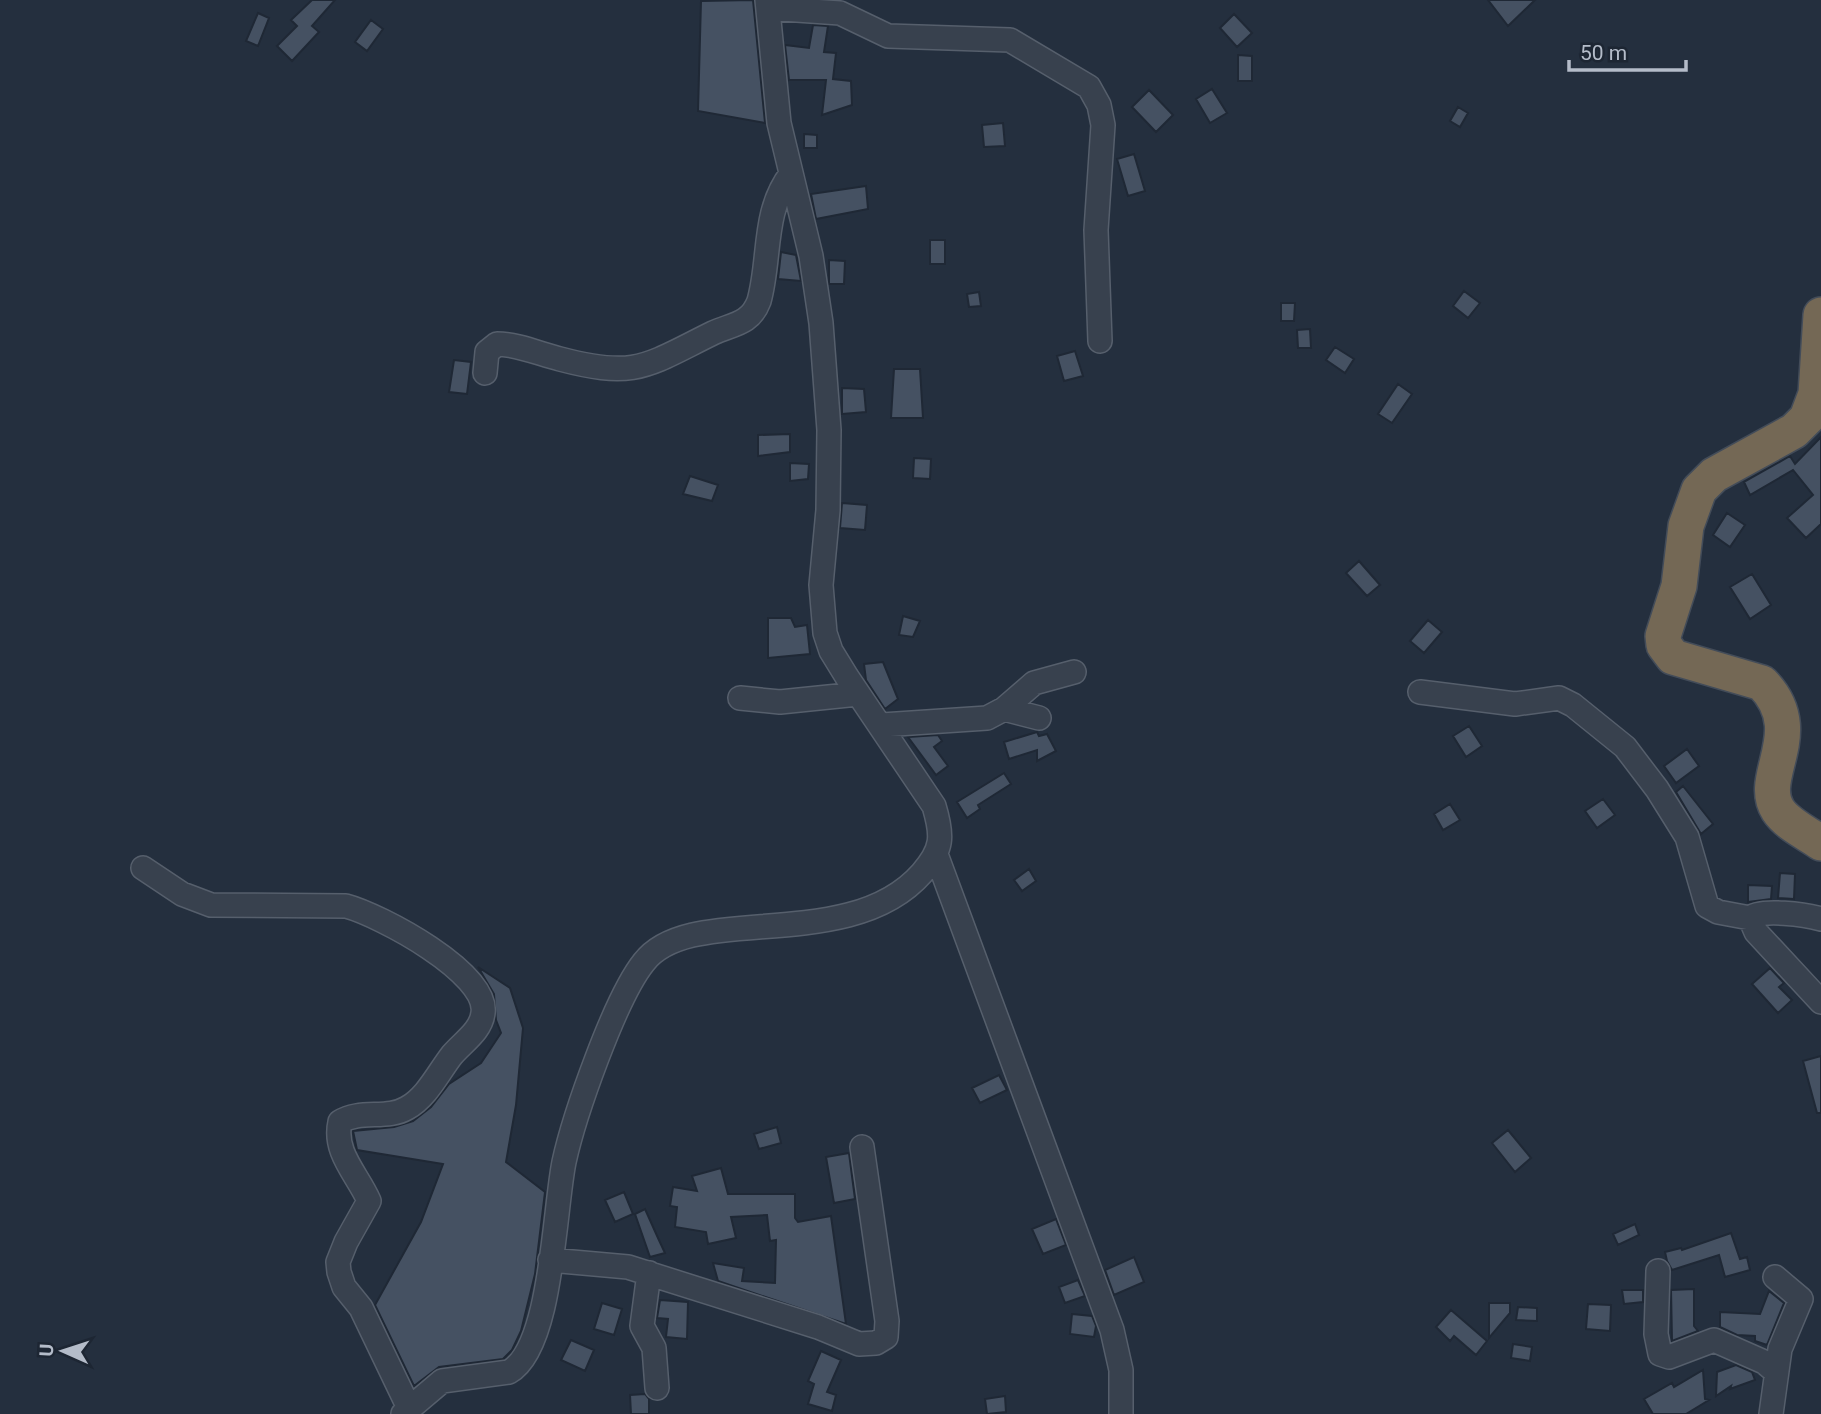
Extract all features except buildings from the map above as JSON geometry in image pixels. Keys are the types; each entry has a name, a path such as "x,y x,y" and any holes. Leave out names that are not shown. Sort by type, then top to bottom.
{"highway":[{"path":"1821,315 1816,394 1811,409 1794,431 1714,475 1699,490 1686,526 1679,586 1663,636 1664,645 1673,657 1762,683 1769,690 1782,711 1783,728 1774,783 1775,805 1788,821 1821,842"}],"street":[{"path":"1100,341 1096,230 1103,125 1100,105 1089,87 1010,40 888,36 840,13 767,4 779,123 817,296 829,430 821,609 831,651 934,806 941,827 937,857 1112,1330 1121,1370 1121,1414"},
{"path":"485,373 487,352 497,344 599,369 618,370 639,367 681,352 716,331 738,326 755,312 759,301 770,216 781,187 791,174"},
{"path":"882,726 929,721 976,721 1004,709 1034,683 1074,672"},
{"path":"1420,692 1515,704 1559,698 1573,705 1625,747 1657,789 1687,837 1707,906 1718,912 1750,918 1759,913 1803,915 1821,919"},
{"path":"740,698 780,702 858,694"},
{"path":"1004,709 1039,718"},
{"path":"143,868 182,894 211,905 346,906 366,911 399,927 454,968 483,999 481,1024 414,1104 397,1112 349,1116 340,1122 338,1130 344,1156 369,1201 346,1242 338,1262 339,1272 344,1287 361,1308 406,1411 442,1381 509,1371 518,1367 535,1338 550,1260 564,1161 600,1054 625,992 644,960 671,940 698,934 826,922 873,909 911,886 937,857"},
{"path":"1750,918 1751,926 1764,942 1802,978 1821,1002"},
{"path":"550,1260 614,1264 818,1327 859,1343 883,1340 887,1321 862,1147"},
{"path":"1658,1271 1656,1334 1660,1354 1669,1357 1714,1340 1757,1358 1776,1372"},
{"path":"649,1273 642,1326 654,1348 657,1388"},
{"path":"1771,1414 1780,1349 1801,1299 1775,1278"}]}
